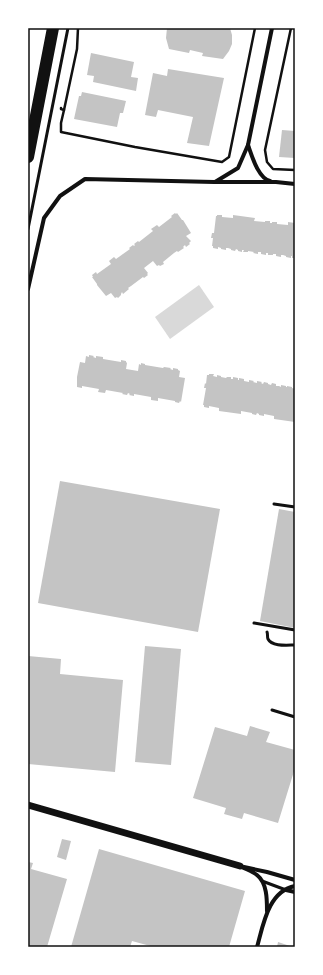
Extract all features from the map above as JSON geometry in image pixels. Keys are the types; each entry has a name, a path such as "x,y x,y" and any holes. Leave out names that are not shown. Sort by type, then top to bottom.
{"highway":[{"path":"28,157 53,28"}],"street":[{"path":"214,182 238,168 248,146 272,28"},
{"path":"248,146 258,170 267,180 276,182"},
{"path":"28,289 44,218 60,196 85,179 276,182 295,184"},
{"path":"28,805 240,866 295,880"},
{"path":"240,866 256,875 262,881 267,898 267,912"},
{"path":"257,947 267,912 274,900 282,892 295,886"},
{"path":"286,890 295,892"}],"lane":[{"path":"28,229 68,28"},
{"path":"274,504 295,507"},
{"path":"254,623 295,630"},
{"path":"267,632 268,639 272,643 295,645"},
{"path":"272,710 295,717"},
{"path":"262,881 286,890"}],"path":[{"path":"78,28 77,49 62,110 61,132 222,162 229,157 255,28"},
{"path":"291,28 265,150 268,162 273,168 295,170"}],"shaded area":[{"path":"199,285 214,307 170,339 155,317"}],"building":[{"path":"167,28 230,28 232,44 223,59 202,56 203,53 190,50 189,53 169,49 166,38"},
{"path":"91,53 134,62 131,77 138,78 136,91 93,82 94,76 87,75"},
{"path":"168,69 224,78 209,146 187,143 193,117 158,110 156,117 145,115 153,73 167,76"},
{"path":"82,92 126,101 123,113 120,113 117,127 74,119 79,96 81,96"},
{"path":"282,130 295,131 295,158 279,157"},
{"path":"175,213 177,213 183,220 191,233 186,236 191,241 189,243 190,244 186,247 185,245 183,247 184,248 174,253 163,262 164,264 160,266 157,266 153,261 144,268 148,275 128,288 129,289 123,294 122,292 118,298 115,298 111,293 106,296 97,285 92,275 96,272 97,274 111,264 109,261 114,257 116,259 130,249 129,248 135,245 134,244 153,231 151,229 157,225 159,227"},
{"path":"217,215 233,218 233,215 255,218 254,221 270,221 270,223 277,222 277,224 288,225 288,222 295,223 295,258 292,258 292,256 291,258 286,257 283,255 281,255 281,257 276,256 276,254 268,255 268,253 266,253 266,255 261,254 261,252 258,252 258,254 248,251 243,252 244,250 242,250 242,252 236,249 235,251 228,248 226,248 226,250 218,247 218,249 213,248 213,238 211,238 212,233 214,233"},
{"path":"89,355 96,358 96,356 103,357 103,359 121,362 121,360 126,361 126,369 138,371 139,364 141,365 141,363 163,368 171,368 170,369 173,370 173,368 178,369 180,371 179,377 185,378 181,402 180,401 179,403 158,398 158,401 151,400 151,397 134,394 134,396 129,395 130,394 128,393 127,395 106,390 105,393 98,392 99,389 82,386 82,388 77,387 80,362 85,363 86,356 89,357"},
{"path":"214,374 213,376 217,377 217,375 226,378 231,377 231,379 233,379 233,377 238,378 238,380 239,378 244,379 244,381 249,382 249,380 257,383 257,381 262,382 261,383 263,384 264,382 271,385 272,383 281,387 281,385 292,387 295,389 295,422 274,419 274,416 264,414 264,416 257,413 256,415 241,411 241,414 219,411 219,408 209,406 209,408 204,407 203,405 206,388 204,388 207,375"},
{"path":"60,481 220,509 198,632 38,603"},
{"path":"279,509 295,512 295,628 260,621"},
{"path":"145,646 181,649 171,765 135,762"},
{"path":"28,656 61,659 60,674 123,680 115,772 28,764"},
{"path":"250,726 270,732 266,742 295,750 295,768 278,823 244,813 242,819 224,814 226,808 193,798 215,727 247,736"},
{"path":"62,839 71,841 66,860 57,857"},
{"path":"99,849 245,891 229,947 154,947 132,941 130,947 71,947"},
{"path":"28,862 33,863 31,869 67,879 47,947 28,947"},
{"path":"278,942 293,947 277,947"}]}
